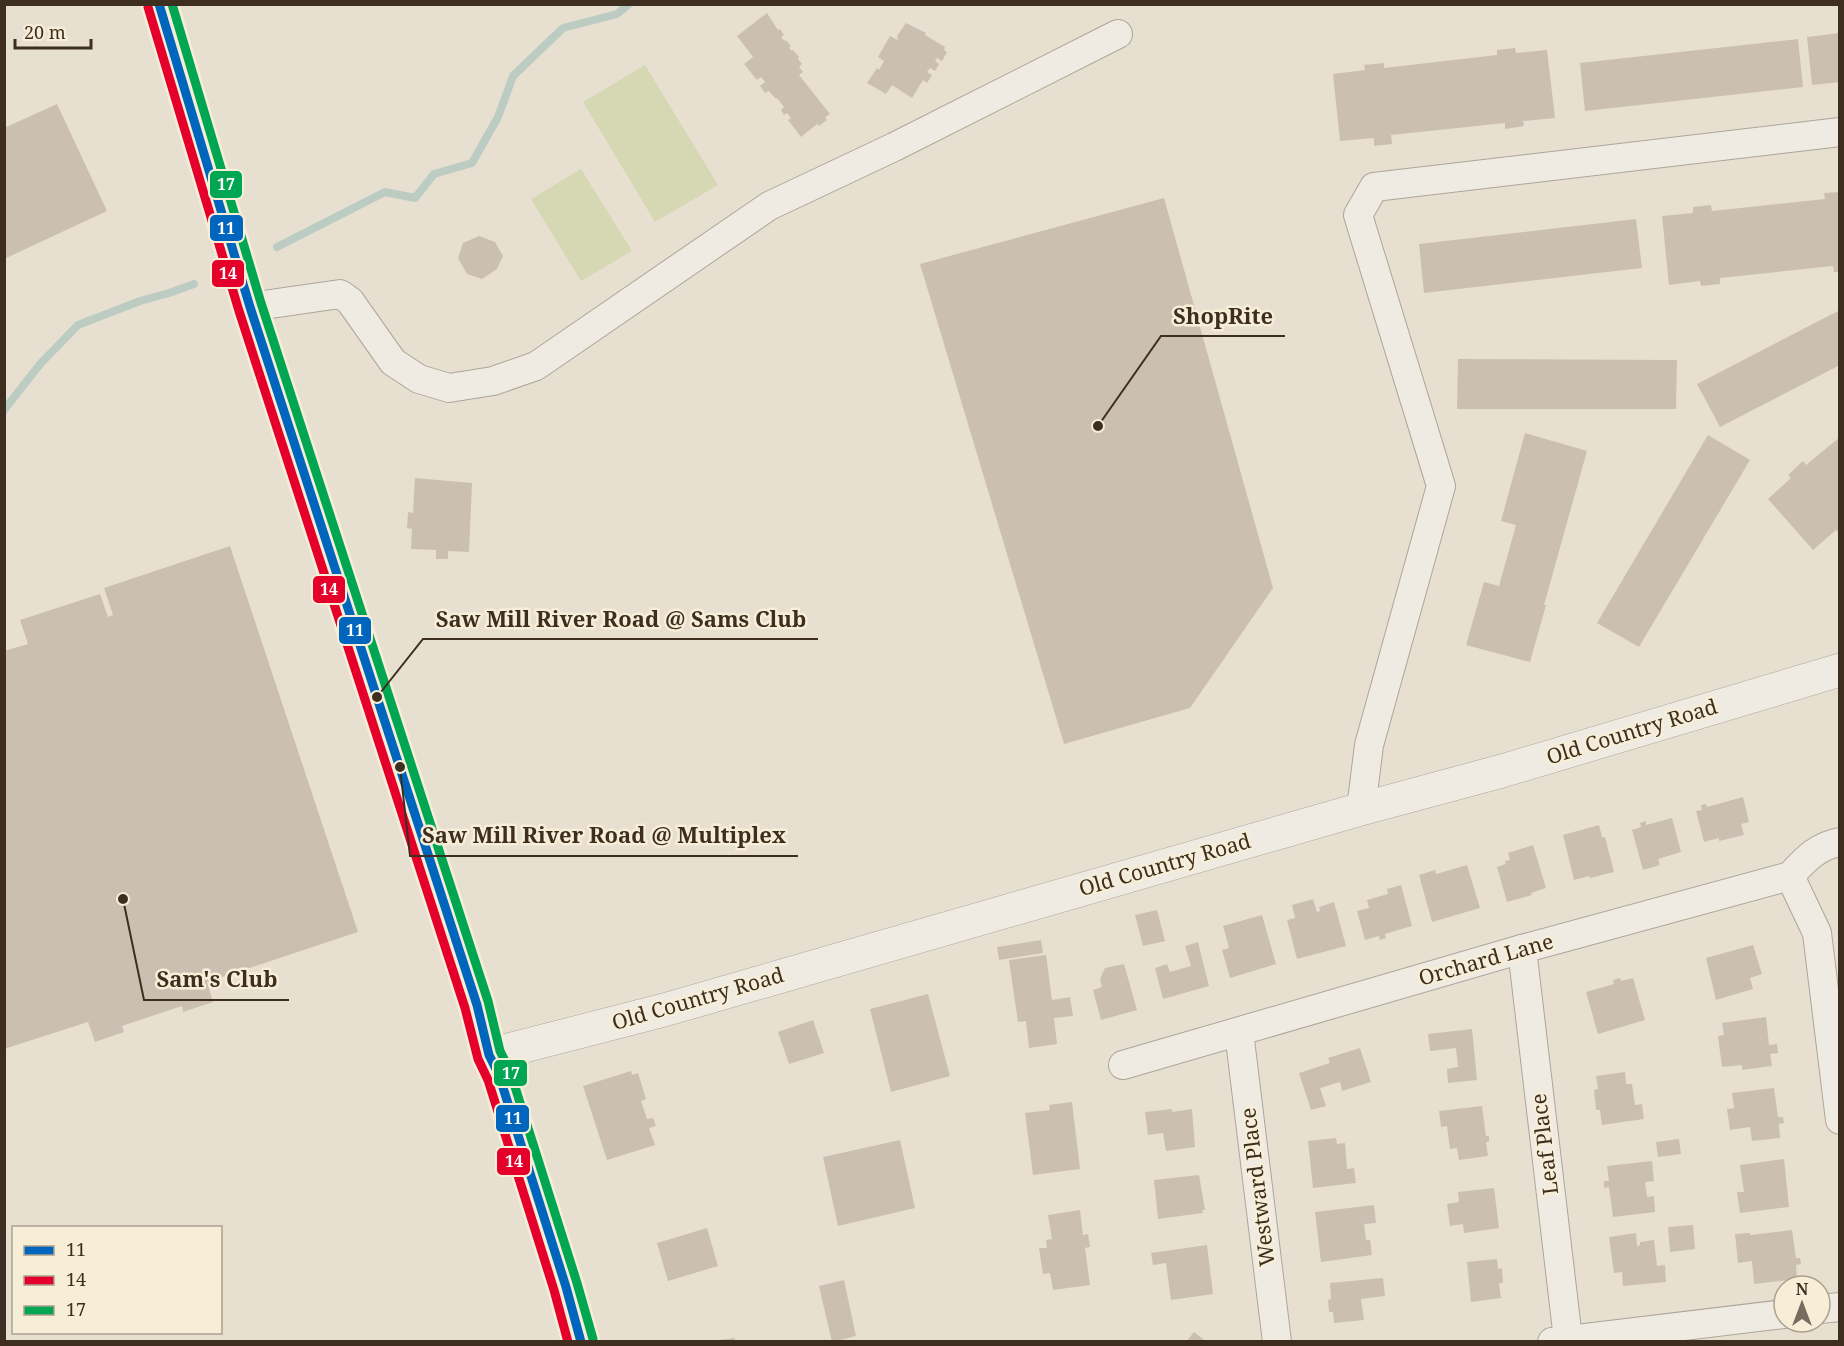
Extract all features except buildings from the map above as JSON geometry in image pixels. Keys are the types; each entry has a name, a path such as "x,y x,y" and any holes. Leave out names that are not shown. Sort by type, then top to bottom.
{"main road":[{"path":"159,4 250,307 473,994 489,1055 499,1075 581,1341"}],"street":[{"path":"250,307 340,294 350,301 393,362 419,379 449,388 493,381 536,366 769,206 894,147 1118,34"},
{"path":"1361,809 1369,745 1441,486 1359,215 1374,187 1839,132"},
{"name":"Old Country Road","path":"489,1055 664,1010 1361,809 1502,771 1839,670"},
{"name":"Orchard Lane","path":"1123,1065 1522,949 1790,876 1812,854 1828,844 1839,842"},
{"path":"1790,876 1818,933 1839,1120"},
{"name":"Leaf Place","path":"1522,949 1560,1340"},
{"name":"Westward Place","path":"1239,1032 1277,1341"},
{"path":"1560,1340 1772,1315"}],"green space":[{"path":"645,65 718,185 655,222 583,102"},
{"path":"581,169 632,251 581,281 531,199"}],"waterway":[{"path":"277,247 385,192 415,198 434,174 472,163 498,117 513,76 563,28 617,14 629,4"},
{"path":"4,410 41,363 78,325 140,301 194,284"}],"transit line":[{"name":"11","path":"159,4 250,307 477,1005 489,1055 499,1075 566,1287 581,1342"},
{"name":"17","path":"172,4 261,303 488,1001 500,1051 510,1071 593,1339"},
{"name":"14","path":"148,7 239,311 465,1008 478,1059 488,1080 568,1342"}],"place":[{"name":"ShopRite","path":"1098,426"},
{"name":"Saw Mill River Road @ Sams Club","path":"377,697"},
{"name":"Saw Mill River Road @ Multiplex","path":"400,767"},
{"name":"Sam's Club","path":"123,899"}]}
